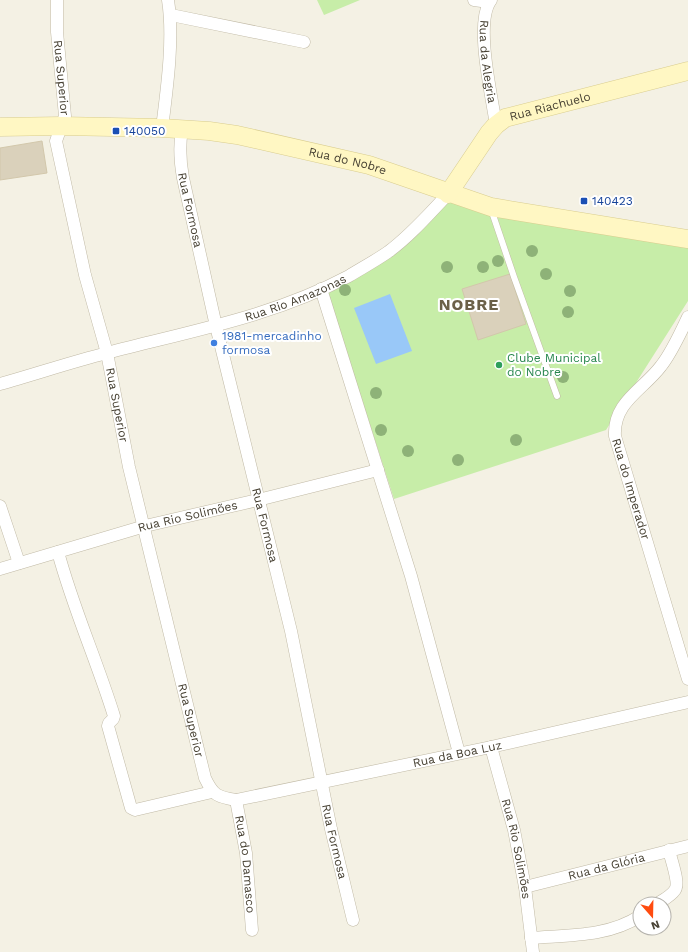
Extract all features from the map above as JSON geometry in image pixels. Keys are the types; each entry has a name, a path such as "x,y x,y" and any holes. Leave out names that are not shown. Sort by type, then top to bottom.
{"main road":[{"name":"Rua Riachuelo","path":"448,194 489,132 505,118 688,71"},
{"name":"Rua do Nobre","path":"0,127 61,126 162,128 209,131 237,135 369,165 448,194 491,207 688,239"}],"street":[{"name":"Rua Superior","path":"57,0 57,32 65,116 56,141 85,275 107,353 129,467 205,778 212,792"},
{"path":"162,128 170,36 168,0"},
{"path":"474,0 490,1"},
{"name":"Rua da Alegria","path":"490,1 484,15 483,40 496,125"},
{"path":"170,15 304,42"},
{"name":"Rua Formosa","path":"182,130 180,164 216,326 291,631 331,829 353,920"},
{"name":"Rua Rio Amazonas","path":"0,384 107,353 216,326 292,302 362,268 398,245 448,194"},
{"path":"321,289 411,576 459,753"},
{"name":"Rua do Imperador","path":"688,317 661,367 637,390 618,413 614,429 688,679"},
{"name":"Rua Rio Solimões","path":"0,569 144,526 258,500 378,470"},
{"path":"0,506 18,563"},
{"path":"58,552 69,592 114,716 108,723 108,726 131,808 135,810 212,792 230,799"},
{"name":"Rua da Boa Luz","path":"230,799 322,782 491,747 688,702"},
{"name":"Rua Rio Solimões","path":"491,747 514,830 525,887 533,952"},
{"name":"Rua do Damasco","path":"230,799 246,853 252,930"},
{"name":"Rua da Glória","path":"525,887 688,846"},
{"path":"669,850 676,881 676,887 669,896"},
{"path":"531,938 597,933 621,926 632,920"}],"lane":[{"path":"491,207 514,277 558,396"}],"green space":[{"path":"317,0 360,0 324,15"},
{"name":"Clube Municipal do Nobre","path":"448,199 688,243 688,301 606,430 394,499 327,292"}],"water":[{"path":"390,294 412,351 376,364 354,308"}],"building":[{"path":"42,141 47,173 0,180 0,148"},
{"path":"510,274 526,324 478,340 462,289"}],"place":[{"name":"140050","path":"116,131"},
{"name":"140423","path":"584,201"},
{"name":"1981-mercadinho formosa","path":"214,343"},
{"name":"Clube Municipal do Nobre","path":"499,365"}],"district":[{"name":"NOBRE","path":"469,304"}]}
